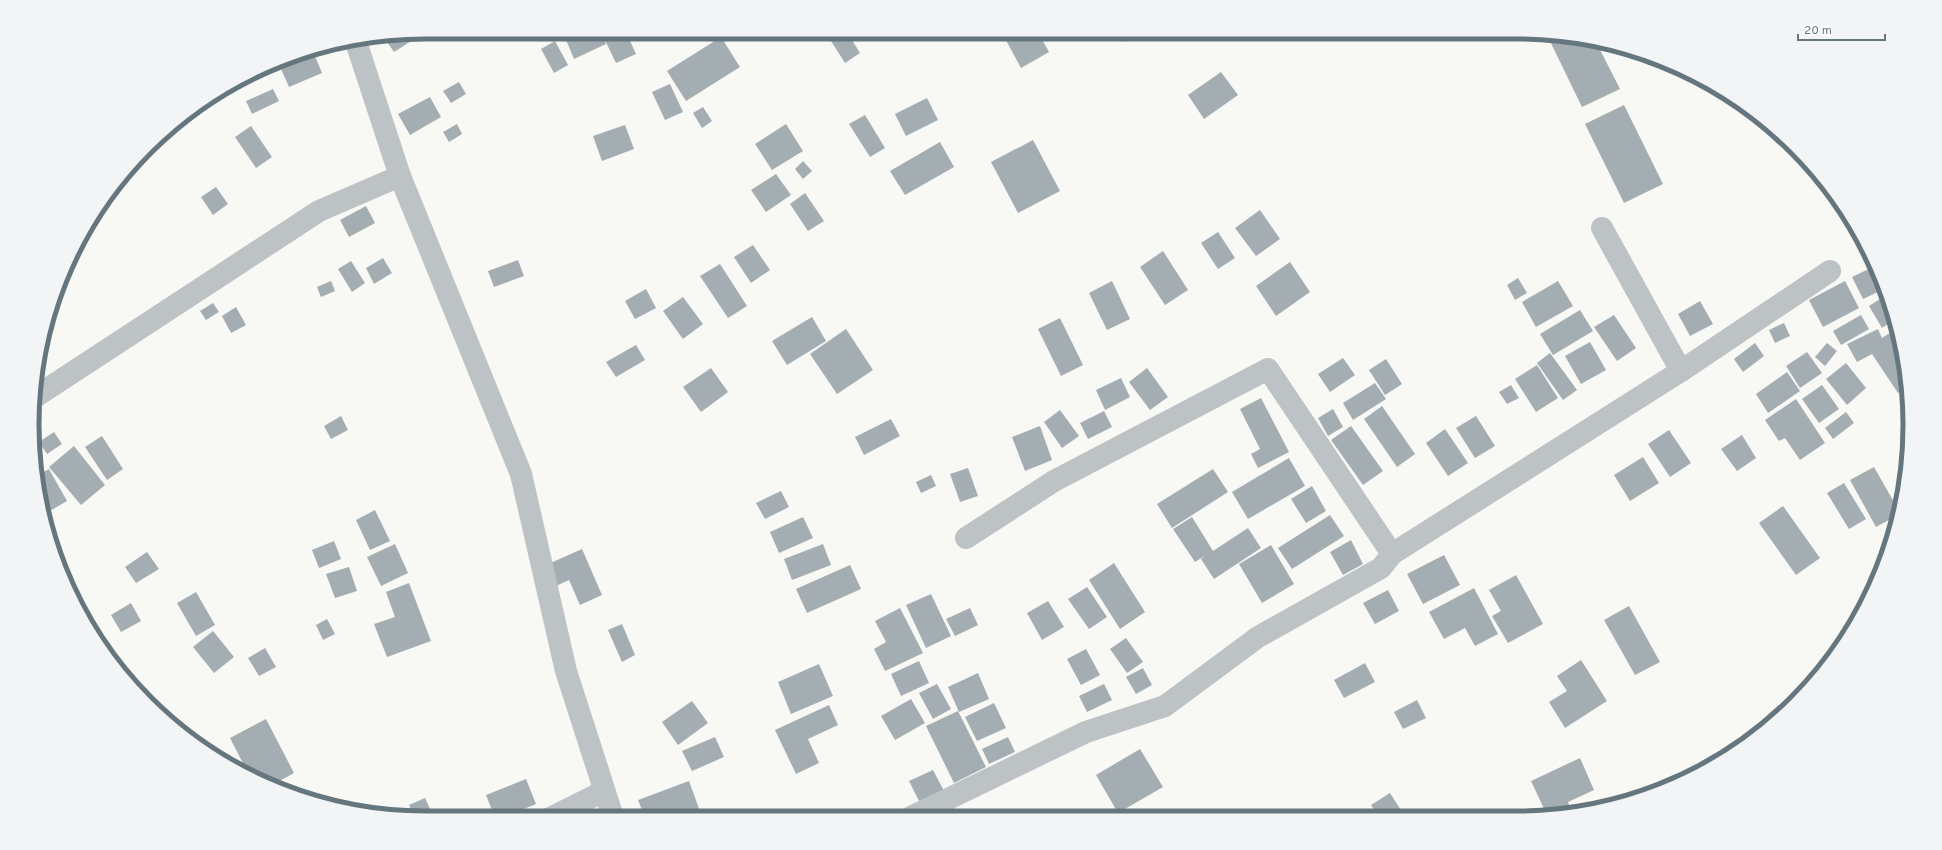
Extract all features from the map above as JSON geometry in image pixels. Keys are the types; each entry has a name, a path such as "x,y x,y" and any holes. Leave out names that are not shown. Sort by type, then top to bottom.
{"street":[{"path":"356,45 400,176 521,474 566,671 611,811"},
{"path":"41,393 320,211 400,176"},
{"path":"1602,228 1681,371"},
{"path":"923,811 1086,732 1165,706 1258,637 1381,568 1392,554 1681,371 1830,271"},
{"path":"966,538 1054,481 1268,369 1392,554"},
{"path":"564,811 604,791"}],"building":[{"path":"414,39 394,52 386,41"},
{"path":"566,39 604,39 606,44 574,59"},
{"path":"604,39 629,39 636,54 616,63"},
{"path":"718,39 722,39 740,67 686,101 667,71"},
{"path":"834,39 851,39 860,53 845,63 831,41"},
{"path":"1005,39 1042,39 1049,52 1021,68"},
{"path":"555,41 568,65 554,73 541,49"},
{"path":"1550,41 1599,48 1620,89 1582,107"},
{"path":"315,55 322,73 289,87 280,67"},
{"path":"1221,72 1238,95 1204,119 1188,95"},
{"path":"459,82 466,94 451,103 443,91"},
{"path":"670,84 683,112 665,120 652,92"},
{"path":"273,89 279,101 252,114 246,101"},
{"path":"430,97 441,117 410,135 398,114"},
{"path":"927,98 938,120 906,136 895,114"},
{"path":"1624,105 1663,184 1624,203 1585,124"},
{"path":"703,107 712,121 702,128 693,113"},
{"path":"865,115 885,148 870,157 849,124"},
{"path":"457,124 462,134 449,142 443,132"},
{"path":"786,124 803,151 772,170 755,144"},
{"path":"625,125 634,149 602,161 593,136"},
{"path":"251,126 272,157 256,168 235,137"},
{"path":"1033,140 1060,191 1018,213 991,162"},
{"path":"940,142 954,167 905,195 890,171"},
{"path":"803,161 812,171 803,179 795,169"},
{"path":"776,174 791,195 766,212 751,190"},
{"path":"216,187 228,204 213,215 201,197"},
{"path":"805,193 824,221 808,231 790,204"},
{"path":"366,206 375,223 349,237 340,220"},
{"path":"1260,210 1280,239 1256,256 1235,228"},
{"path":"1218,232 1235,258 1218,269 1201,243"},
{"path":"753,245 770,270 751,283 734,257"},
{"path":"1163,251 1188,290 1165,305 1140,267"},
{"path":"383,258 392,273 374,284 366,268"},
{"path":"518,260 524,276 494,287 488,271"},
{"path":"351,261 365,283 352,292 338,269"},
{"path":"1290,262 1310,292 1276,316 1256,286"},
{"path":"720,264 747,306 728,318 700,276"},
{"path":"1870,268 1879,291 1863,299 1852,277"},
{"path":"1518,278 1527,293 1515,300 1507,285"},
{"path":"331,281 335,291 321,297 317,287"},
{"path":"1112,281 1130,319 1107,330 1089,293"},
{"path":"1558,281 1573,306 1536,327 1522,302"},
{"path":"1845,281 1859,308 1823,327 1809,300"},
{"path":"646,289 656,308 635,319 625,301"},
{"path":"683,297 703,324 683,339 663,311"},
{"path":"1882,298 1889,323 1882,328 1869,306"},
{"path":"1700,301 1713,324 1690,336 1678,314"},
{"path":"213,303 219,312 206,320 200,311"},
{"path":"236,307 246,325 231,333 222,316"},
{"path":"1580,310 1593,331 1553,355 1540,334"},
{"path":"1614,315 1636,348 1617,361 1594,327"},
{"path":"1861,315 1869,329 1841,345 1833,331"},
{"path":"812,317 826,341 787,365 772,341"},
{"path":"1060,318 1083,365 1061,376 1038,329"},
{"path":"1784,323 1790,336 1775,343 1769,330"},
{"path":"846,329 873,370 837,394 810,354"},
{"path":"1878,329 1882,338 1892,332 1900,375 1901,391 1898,393 1872,354 1857,362 1847,344"},
{"path":"1590,342 1606,370 1581,384 1565,356"},
{"path":"1755,343 1764,356 1743,372 1734,359"},
{"path":"1827,343 1837,351 1825,366 1815,357"},
{"path":"636,345 645,360 616,377 606,362"},
{"path":"1807,352 1822,373 1800,388 1786,366"},
{"path":"1550,353 1577,390 1563,400 1537,363"},
{"path":"1343,358 1355,375 1330,392 1318,374"},
{"path":"1386,359 1402,384 1385,395 1369,370"},
{"path":"1846,363 1866,388 1847,405 1826,379"},
{"path":"1537,365 1558,398 1536,412 1515,379"},
{"path":"711,368 728,392 701,412 683,387"},
{"path":"1147,368 1168,397 1150,410 1129,382"},
{"path":"1787,372 1800,391 1768,413 1756,394"},
{"path":"1121,378 1130,397 1105,410 1096,390"},
{"path":"1375,383 1386,399 1353,420 1343,403"},
{"path":"1511,385 1519,398 1507,404 1499,392"},
{"path":"1822,385 1839,409 1819,423 1802,399"},
{"path":"1261,398 1289,452 1258,468 1251,454 1260,449 1240,409"},
{"path":"1796,399 1825,443 1800,460 1785,438 1779,441 1765,420"},
{"path":"1382,406 1415,454 1397,467 1364,419"},
{"path":"1333,409 1343,427 1328,436 1318,418"},
{"path":"1060,410 1079,436 1062,448 1044,422"},
{"path":"1104,411 1112,427 1088,439 1080,423"},
{"path":"1846,412 1854,423 1833,439 1825,428"},
{"path":"341,416 348,430 331,439 324,426"},
{"path":"1476,416 1495,446 1475,458 1456,428"},
{"path":"891,419 900,436 864,455 855,437"},
{"path":"1040,426 1052,460 1025,471 1012,437"},
{"path":"1351,426 1383,471 1363,485 1331,440"},
{"path":"1445,429 1468,463 1448,476 1426,443"},
{"path":"1669,430 1691,463 1670,477 1648,444"},
{"path":"54,432 62,444 47,454 40,442"},
{"path":"1742,435 1756,458 1737,471 1721,449"},
{"path":"102,436 123,469 107,480 85,447"},
{"path":"74,446 105,485 81,505 49,467"},
{"path":"1643,457 1659,483 1630,501 1614,475"},
{"path":"1289,458 1305,486 1248,519 1232,492"},
{"path":"1874,467 1895,504 1892,519 1876,527 1850,480"},
{"path":"968,468 978,496 960,502 950,474"},
{"path":"49,469 67,501 49,512 46,500 42,473"},
{"path":"1213,469 1228,492 1172,528 1157,504"},
{"path":"931,475 936,486 921,493 916,482"},
{"path":"1844,483 1866,519 1849,529 1827,493"},
{"path":"1312,486 1326,511 1306,523 1291,499"},
{"path":"781,491 789,507 765,519 756,503"},
{"path":"1783,506 1820,558 1796,575 1759,523"},
{"path":"375,510 390,541 370,550 356,520"},
{"path":"1330,515 1344,536 1292,569 1278,548"},
{"path":"803,517 813,538 779,553 770,532"},
{"path":"1192,517 1213,551 1248,528 1261,548 1214,579 1201,559 1206,555 1195,562 1173,529"},
{"path":"1351,540 1363,564 1343,575 1330,552"},
{"path":"334,541 341,559 319,568 312,550"},
{"path":"395,544 408,573 381,586 367,557"},
{"path":"823,544 831,565 792,580 784,559"},
{"path":"1271,545 1294,584 1262,603 1239,564"},
{"path":"582,549 602,595 580,605 569,580 556,586 546,565"},
{"path":"147,552 159,569 136,583 125,567"},
{"path":"1444,555 1460,585 1423,604 1407,574"},
{"path":"1114,563 1145,612 1120,629 1089,580"},
{"path":"850,565 861,589 807,613 796,589"},
{"path":"349,567 357,591 335,598 326,574"},
{"path":"1516,575 1543,624 1508,643 1492,616 1501,611 1489,590"},
{"path":"409,583 431,641 387,657 374,624 395,617 386,592"},
{"path":"1087,587 1107,617 1089,629 1068,599"},
{"path":"1474,588 1498,634 1475,646 1465,628 1444,639 1429,612"},
{"path":"1388,590 1399,611 1375,624 1363,603"},
{"path":"196,592 215,625 196,636 177,603"},
{"path":"931,594 951,636 926,648 906,605"},
{"path":"1048,601 1064,627 1042,640 1027,613"},
{"path":"131,603 141,621 121,632 111,615"},
{"path":"1629,606 1660,662 1635,675 1604,620"},
{"path":"900,608 923,653 885,671 874,649 886,642 875,621"},
{"path":"970,608 978,625 955,636 946,619"},
{"path":"327,619 335,634 323,640 316,625"},
{"path":"622,624 635,655 622,662 608,630"},
{"path":"213,631 234,657 214,673 193,647"},
{"path":"1126,638 1143,662 1127,673 1110,649"},
{"path":"265,648 276,667 259,676 248,658"},
{"path":"1086,649 1100,675 1081,685 1067,659"},
{"path":"1581,660 1607,701 1565,728 1549,702 1567,691 1557,676"},
{"path":"919,661 929,683 901,696 891,674"},
{"path":"1365,663 1375,682 1344,698 1334,680"},
{"path":"819,664 833,696 791,714 778,682"},
{"path":"1143,668 1152,685 1136,694 1126,677"},
{"path":"978,673 989,699 959,712 948,687"},
{"path":"937,684 951,709 933,719 919,693"},
{"path":"1104,684 1112,700 1087,712 1079,696"},
{"path":"911,699 925,723 895,740 881,716"},
{"path":"1417,700 1426,718 1403,729 1394,712"},
{"path":"692,701 708,723 678,745 662,722"},
{"path":"994,703 1006,728 977,741 965,717"},
{"path":"829,705 838,725 808,739 819,763 796,774 775,730"},
{"path":"958,711 986,767 954,783 926,726"},
{"path":"266,719 294,773 277,782 244,766 230,738"},
{"path":"715,737 724,757 692,771 682,751"},
{"path":"1008,737 1015,752 989,764 982,749"},
{"path":"1140,749 1163,787 1121,811 1117,811 1096,775"},
{"path":"1580,758 1594,790 1568,802 1569,805 1561,808 1545,810 1531,781"},
{"path":"933,770 944,791 920,803 909,781"},
{"path":"526,779 536,804 518,811 492,811 486,795"},
{"path":"689,781 700,811 643,811 638,800"},
{"path":"1390,793 1401,811 1375,811 1371,805"},
{"path":"425,798 431,811 411,810 409,805"}]}
